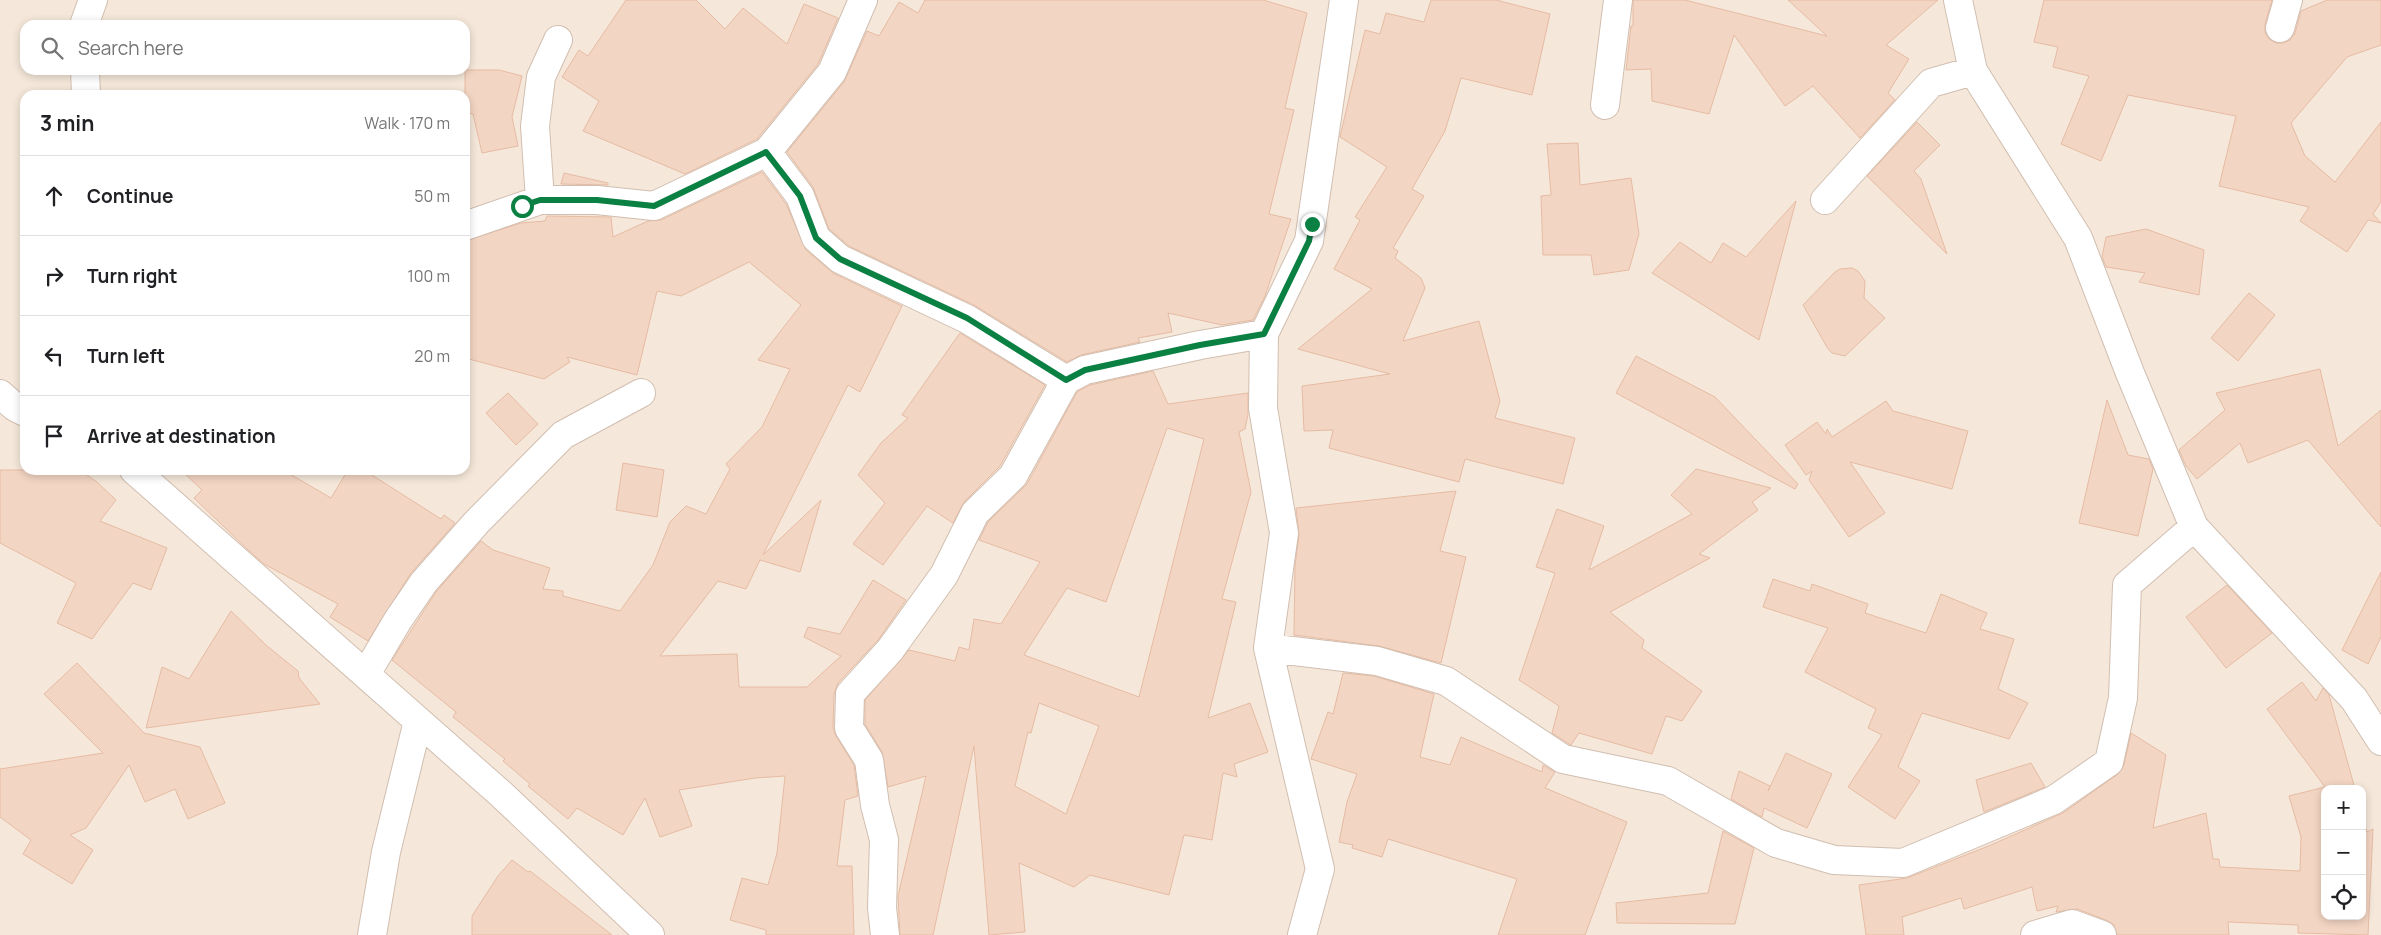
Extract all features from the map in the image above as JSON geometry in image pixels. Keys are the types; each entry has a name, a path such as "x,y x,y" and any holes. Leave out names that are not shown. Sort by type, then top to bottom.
{"street":[{"path":"86,20 93,0"},
{"path":"470,224 540,200 597,200 654,206 766,152 832,72 863,0"},
{"path":"1302,935 1320,869 1268,648 1284,533 1263,408 1264,334 1309,241 1344,0"},
{"path":"1606,104 1618,0"},
{"path":"1961,0 1973,71 2078,238 2130,373 2194,527 2354,699 2381,741"},
{"path":"2280,28 2288,0"},
{"path":"540,200 535,126 541,77 558,40"},
{"path":"1824,200 1931,83 1973,71"},
{"path":"85,75 86,90"},
{"path":"766,152 800,196 816,238 840,259 967,318 1066,380"},
{"path":"885,935 882,908 884,840 869,760 849,728 850,694 890,650 944,575 975,513 1013,476 1066,380 1085,370 1200,345 1264,334"},
{"path":"366,674 424,582 476,523 563,435 641,393"},
{"path":"0,394 20,410"},
{"path":"140,475 501,794 650,935"},
{"path":"1268,648 1377,661 1446,681 1563,759 1668,781 1776,843 1834,860 1903,863 2054,800 2109,762 2123,698 2127,585 2194,527"},
{"path":"372,935 386,852 418,721"},
{"path":"2035,935 2072,924 2102,935"}],"shaded area":[{"path":"0,0 2381,0 2381,935 0,935"}],"building":[{"path":"626,0 696,0 725,29 743,8 787,44 804,4 838,18 818,64 757,139 685,174 583,131 599,101 562,77 579,50 588,56"},
{"path":"925,0 1263,0 1307,13 1285,108 1294,110 1269,214 1291,219 1265,296 1253,320 1222,325 1168,313 1172,332 1138,338 1140,342 1081,355 1067,362 974,305 849,246 829,229 813,187 787,152 844,82 867,31 879,36 899,2 918,13"},
{"path":"1431,0 1496,0 1550,14 1532,95 1461,78 1445,131 1412,189 1424,196 1393,248 1398,251 1395,258 1421,278 1425,288 1403,341 1479,321 1500,401 1495,418 1575,438 1563,484 1465,459 1459,482 1329,448 1333,430 1304,431 1302,386 1390,374 1298,349 1372,289 1334,269 1360,220 1355,217 1387,167 1340,137 1365,30 1380,34 1386,13 1424,22"},
{"path":"1633,0 1685,0 1827,36 1788,0 1938,0 1886,45 1909,59 1888,93 1895,100 1860,138 1813,86 1785,106 1734,35 1709,114 1652,101 1651,69 1626,70 1631,26 1633,26"},
{"path":"2044,0 2272,0 2265,24 2265,32 2269,39 2276,43 2283,43 2290,40 2295,33 2301,11 2327,0 2381,0 2381,45 2347,57 2291,123 2305,156 2335,182 2381,122 2381,202 2373,214 2381,223 2368,220 2347,252 2300,221 2309,207 2219,186 2236,116 2128,95 2101,161 2061,144 2089,76 2053,67 2058,47 2034,42"},
{"path":"470,70 499,70 522,76 512,117 518,146 482,153 473,114 470,113 470,90 465,90 465,75 470,75"},
{"path":"1917,122 1940,145 1914,171 1921,179 1947,254 1867,176"},
{"path":"1578,143 1580,185 1631,178 1639,234 1629,270 1594,275 1591,255 1543,255 1541,196 1551,195 1547,144"},
{"path":"762,172 786,204 806,250 833,273 902,306 860,392 848,385 763,555 821,500 800,572 760,560 746,589 718,581 660,656 737,654 739,687 807,687 841,656 804,637 808,627 840,634 873,580 906,600 878,640 838,683 834,694 833,728 854,765 858,796 845,800 837,866 852,866 854,935 766,935 766,930 730,920 742,878 768,885 777,853 785,776 755,778 679,790 692,826 660,837 645,798 623,835 577,808 568,819 528,786 530,784 503,761 505,759 453,717 456,712 392,660 436,592 481,541 493,550 550,568 543,589 563,591 563,596 620,611 653,565 670,522 686,506 706,514 730,469 726,464 762,427 790,369 758,360 801,305 749,262 681,296 657,291 637,375 567,357 570,362 544,379 470,359 470,239 521,223 545,221 547,216 611,217 613,237 648,221 661,220"},
{"path":"564,173 608,183 608,185 561,184"},
{"path":"1796,201 1759,340 1652,273 1680,242 1711,263 1723,243 1746,257"},
{"path":"2146,229 2204,250 2199,295 2139,282 2145,273 2106,267 2102,257 2106,237"},
{"path":"1852,268 1858,271 1865,281 1864,298 1885,318 1845,356 1832,353 1828,349 1803,305 1835,272 1840,269"},
{"path":"2249,293 2275,315 2238,361 2211,338"},
{"path":"960,333 1045,385 1000,466 964,502 953,523 927,506 883,565 853,544 885,503 858,475 881,443 908,418 902,415"},
{"path":"1636,356 1715,397 1798,484 1795,489 1616,393"},
{"path":"2320,369 2338,446 2381,410 2381,527 2308,440 2248,463 2240,443 2197,479 2186,466 2179,450 2225,410 2216,393"},
{"path":"1153,371 1168,404 1248,393 1248,414 1245,429 1239,432 1251,492 1222,599 1236,602 1208,718 1250,703 1268,752 1234,764 1237,777 1223,773 1212,840 1184,835 1169,895 1090,875 1074,887 1019,863 1025,932 989,935 974,746 933,935 900,935 898,896 926,776 888,787 882,752 865,724 865,700 909,650 955,661 959,647 969,650 974,619 1001,624 1040,562 979,540 988,522 1027,484 1077,392 1090,385","holes":["1167,428 1204,439 1139,697 1024,655 1067,588 1106,602","1039,703 1099,726 1066,814 1015,786 1028,732 1031,733"]},
{"path":"508,393 538,424 516,445 486,413"},
{"path":"2107,400 2128,455 2149,459 2153,469 2138,536 2079,523"},
{"path":"1886,401 1893,411 1968,431 1952,489 1850,462 1885,513 1849,537 1809,480 1812,471 1806,475 1785,445 1817,422 1826,434 1827,429 1832,437"},
{"path":"623,463 664,470 657,517 616,510"},
{"path":"1696,469 1771,488 1752,502 1758,510 1699,554 1710,558 1610,612 1644,640 1642,648 1702,691 1682,721 1666,716 1652,754 1579,733 1571,745 1552,733 1559,706 1519,680 1555,573 1536,567 1557,509 1604,526 1589,570 1692,514 1671,495"},
{"path":"0,470 20,470 20,475 87,475 116,500 100,521 167,548 151,590 133,583 92,639 57,623 76,583 0,543"},
{"path":"186,475 292,475 331,498 345,475 372,475 441,519 444,515 455,523 411,573 368,641 330,617 338,604 264,564 245,547 194,498 202,490"},
{"path":"1456,491 1440,551 1466,557 1441,663 1379,646 1294,635 1295,565 1299,535 1296,508"},
{"path":"2381,572 2381,637 2368,664 2342,650"},
{"path":"1773,579 1810,591 1812,584 1868,604 1865,613 1926,633 1941,594 1987,613 1980,629 2014,639 1998,689 2028,703 2009,739 1922,713 1898,767 1920,781 1895,819 1848,787 1882,735 1868,728 1876,709 1805,672 1828,628 1763,607"},
{"path":"2227,585 2272,633 2226,668 2186,617"},
{"path":"231,611 267,646 298,671 299,678 320,704 146,728 162,667 189,679"},
{"path":"77,663 144,733 200,747 225,803 188,819 175,789 145,802 129,765 86,828 70,835 93,850 72,884 23,854 31,840 0,817 0,769 103,753 44,694"},
{"path":"1343,673 1374,676 1434,694 1420,757 1450,765 1461,737 1542,772 1543,765 1555,772 1545,788 1627,822 1585,935 1498,935 1517,879 1388,839 1382,857 1352,848 1353,845 1339,842 1347,802 1357,774 1311,759 1328,712 1333,714"},
{"path":"2302,682 2316,701 2323,688 2329,695 2354,785 2324,785 2267,709"},
{"path":"2131,733 2166,755 2153,828 2206,813 2213,859 2219,859 2220,867 2300,871 2301,837 2289,796 2321,788 2321,920 2366,920 2366,829 2367,832 2373,829 2368,935 2298,933 2298,925 2228,922 2229,935 2117,935 2114,925 2108,921 2077,909 2056,912 2058,906 2037,911 2032,887 1964,909 1961,898 1902,917 1904,935 1866,935 1859,885 1907,878 1991,845 2063,813 2118,774 2124,765"},
{"path":"1786,753 1832,774 1807,828 1764,808 1762,817 1731,799 1739,771 1770,786 1768,791"},
{"path":"2031,763 2045,787 1984,812 1976,780"},
{"path":"1723,831 1754,848 1735,924 1617,923 1616,903 1708,893"},
{"path":"512,860 528,872 530,871 612,935 472,935 472,916 498,876"}],"route":[{"path":"522,206 540,200 597,200 654,206 766,152 800,196 816,238 840,259 967,318 1066,380 1085,370 1200,345 1264,334 1309,241 1312,224"}]}
